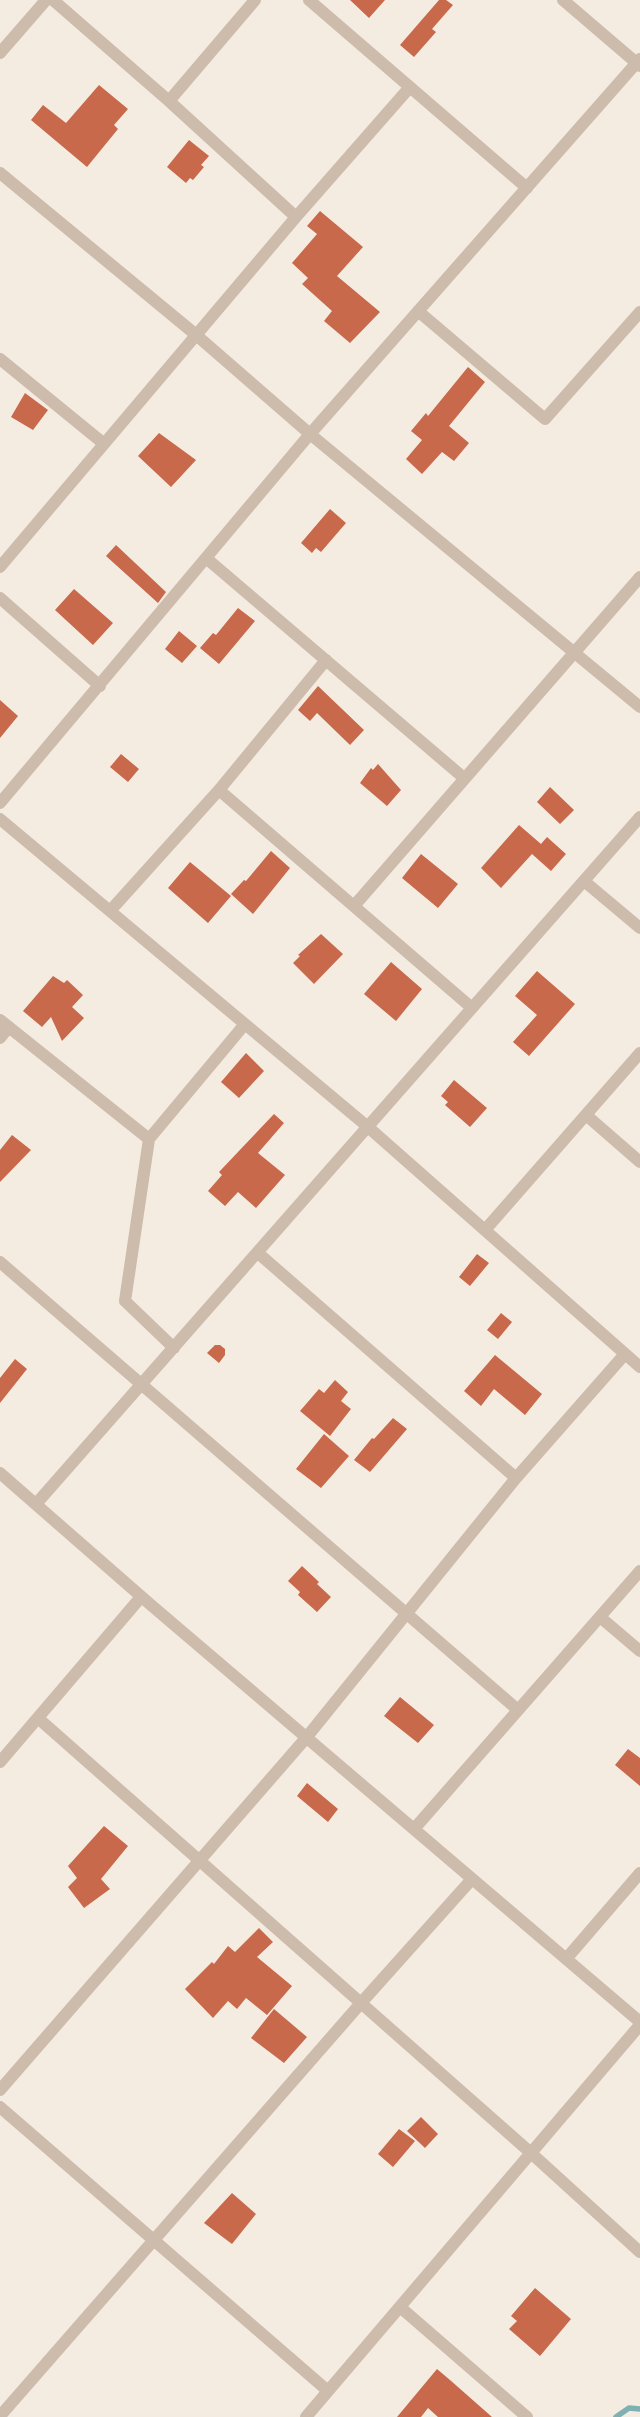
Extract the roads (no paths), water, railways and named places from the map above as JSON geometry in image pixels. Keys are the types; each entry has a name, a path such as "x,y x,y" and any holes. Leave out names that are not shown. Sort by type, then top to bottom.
{"street":[{"path":"0,54 46,0"},
{"path":"53,0 169,101 296,216"},
{"path":"169,101 255,0"},
{"path":"309,0 527,188"},
{"path":"0,803 310,434 639,63 563,0"},
{"path":"0,567 195,334 410,87"},
{"path":"0,172 195,334 310,434 640,707"},
{"path":"418,311 545,419 640,312"},
{"path":"0,359 103,443"},
{"path":"206,558 464,778"},
{"path":"354,906 640,577"},
{"path":"0,598 100,686"},
{"path":"110,911 219,790 326,660"},
{"path":"219,790 472,1008"},
{"path":"36,1504 640,816"},
{"path":"0,819 368,1127 640,1367"},
{"path":"584,881 640,928"},
{"path":"0,1038 5,1023 149,1139"},
{"path":"174,1348 125,1301 149,1139 245,1024"},
{"path":"485,1230 640,1053"},
{"path":"586,1114 640,1162"},
{"path":"258,1252 516,1478"},
{"path":"0,1262 518,1710"},
{"path":"0,2090 306,1738 516,1478 625,1354"},
{"path":"0,1473 141,1597 640,2023 306,2417"},
{"path":"414,1829 640,1571"},
{"path":"0,1762 39,1719 141,1597"},
{"path":"600,1617 640,1651"},
{"path":"39,1719 531,2152 640,2252"},
{"path":"566,1959 640,1873"},
{"path":"0,2416 361,2003 472,1879"},
{"path":"0,2107 328,2391"},
{"path":"400,2307 527,2417"}],"waterway":[{"path":"616,2417 629,2408 640,2409"}]}
